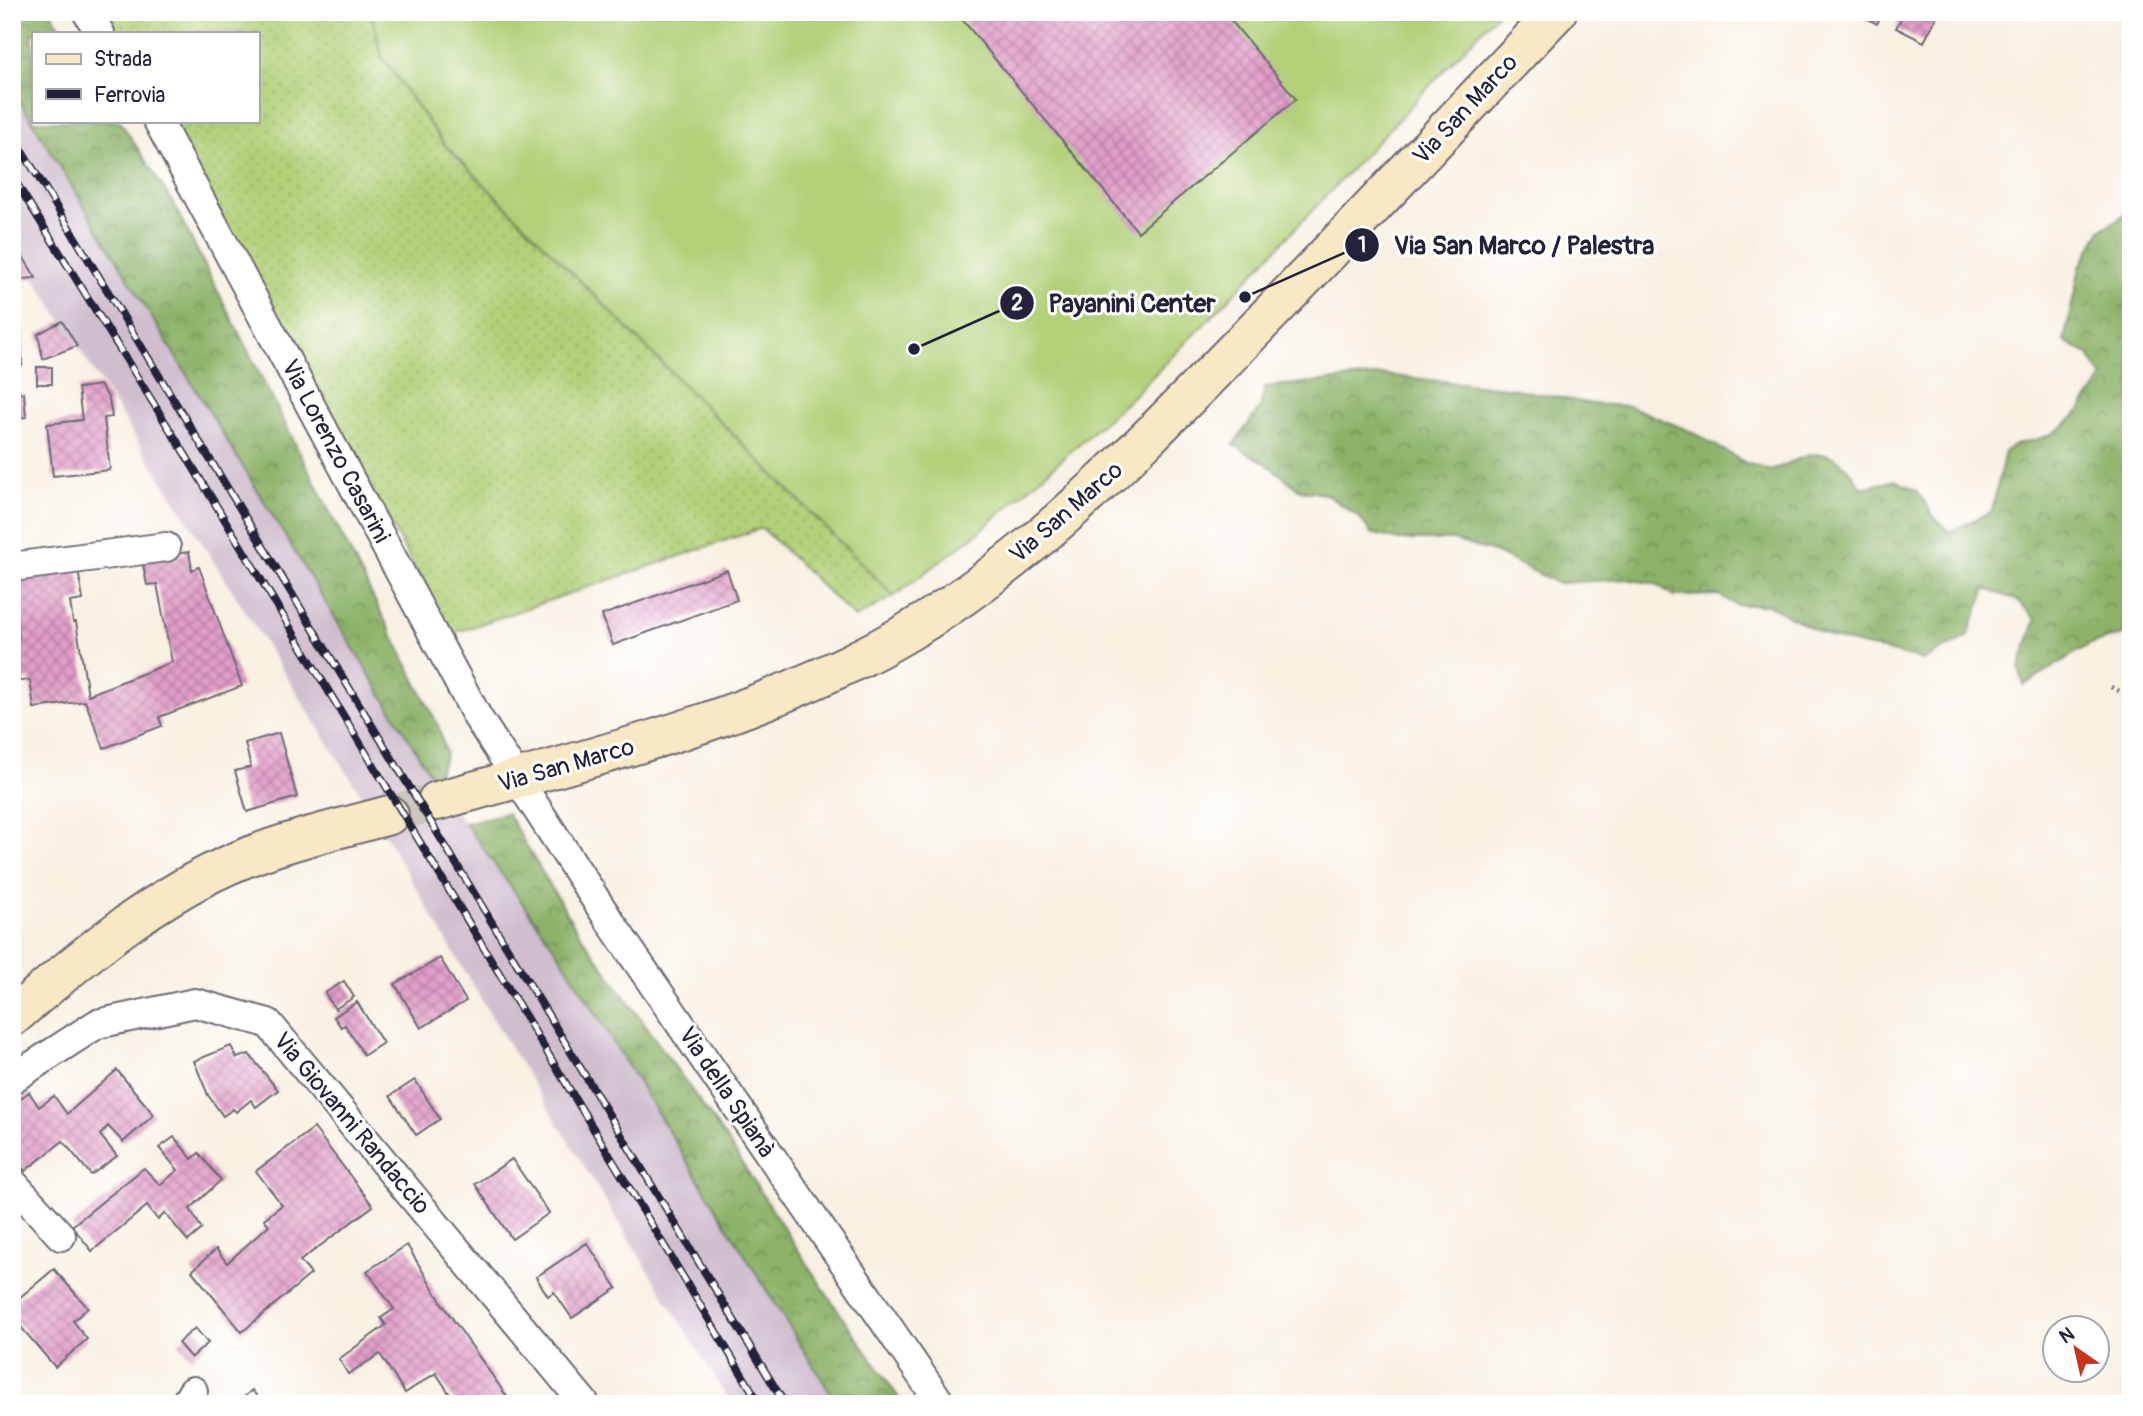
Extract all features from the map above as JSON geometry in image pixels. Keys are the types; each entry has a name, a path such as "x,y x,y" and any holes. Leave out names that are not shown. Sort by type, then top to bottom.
{"main road":[{"name":"Via San Marco","path":"437,801 721,718 816,680 879,648 984,581 1030,547 1142,445 1557,12"},
{"path":"12,1017 127,924 204,878 275,847 389,815"}],"street":[{"path":"87,12 99,32"},
{"name":"Via Lorenzo Casarini","path":"159,122 183,163 467,698 518,779"},
{"path":"12,567 166,547"},
{"name":"Via della Spianà","path":"518,779 611,923 941,1404"},
{"name":"Via Giovanni Randaccio","path":"12,1079 97,1024 195,1003 268,1023 584,1403"},
{"path":"12,1182 61,1236"}],"path":[{"path":"2111,687 2131,696"}],"shaded area":[{"path":"12,88 435,782 559,954 837,1404 731,1404 479,996 365,801 12,242"}],"green space":[{"path":"12,12 51,12 63,32 32,32 32,121 12,88"},
{"path":"105,12 371,12 382,57 445,145 894,596 855,618 762,528 451,634 171,122 259,122 259,32 117,32"},
{"path":"371,12 1499,12 1229,299 1130,399 978,533 894,596 445,145 382,57"},
{"path":"33,122 121,122 173,203 438,725 446,754 435,782"},
{"path":"2131,210 2131,612 2123,635 2090,644 2024,685 2019,668 2036,619 2015,599 1986,589 1967,637 1923,660 1829,637 1768,605 1736,605 1719,595 1674,596 1656,584 1627,579 1557,583 1497,553 1453,540 1399,540 1371,533 1359,517 1326,494 1300,490 1264,462 1233,445 1260,408 1265,387 1384,375 1516,389 1592,404 1629,406 1692,432 1746,463 1771,471 1812,455 1832,456 1851,473 1862,488 1895,480 1918,491 1934,517 1950,532 1992,511 2005,451 2052,434 2061,428 2077,414 2103,378 2088,354 2064,341 2080,267 2101,230"},
{"path":"507,813 575,927 725,1137 824,1290 903,1404 837,1404 559,954 465,823"}],"building":[{"path":"956,12 1224,12 1296,99 1138,232"},
{"path":"1855,12 1883,12 1877,24"},
{"path":"1904,12 1939,12 1924,42 1896,28"},
{"path":"12,247 17,247 36,278 12,280"},
{"path":"12,320 21,320 22,365 12,365"},
{"path":"62,321 77,346 43,359 38,334"},
{"path":"37,367 52,367 52,384 37,384"},
{"path":"100,385 109,399 112,417 104,418 110,470 53,476 47,424 82,420 78,388"},
{"path":"24,393 26,417 12,418 12,394"},
{"path":"189,552 192,570 199,567 242,686 159,717 162,726 104,748 85,701 34,708 30,680 12,682 12,640 19,639 12,579 78,569 83,600 70,602 88,695 172,662 157,584 147,585 142,559"},
{"path":"727,570 737,600 613,645 602,615"},
{"path":"279,733 297,797 247,812 235,771 251,767 245,743"},
{"path":"440,958 466,1001 421,1028 395,984"},
{"path":"344,981 354,997 335,1009 325,993"},
{"path":"357,1002 383,1043 364,1055 345,1025 341,1027 334,1017"},
{"path":"231,1046 237,1058 249,1054 278,1090 256,1107 251,1100 236,1112 233,1109 223,1116 208,1095 194,1061"},
{"path":"117,1070 154,1115 123,1142 108,1126 100,1135 117,1156 91,1175 63,1141 25,1171 12,1155 12,1105 29,1092 39,1107 54,1096 67,1114"},
{"path":"415,1080 440,1119 416,1135 390,1096"},
{"path":"314,1128 373,1206 300,1261 311,1274 242,1332 192,1271 216,1249 227,1263 269,1225 264,1219 282,1205 256,1171"},
{"path":"174,1137 192,1159 199,1153 221,1180 190,1209 202,1229 188,1241 165,1213 158,1220 147,1206 92,1251 72,1226 144,1168 160,1185 178,1170 159,1148"},
{"path":"512,1159 549,1213 512,1239 475,1184"},
{"path":"587,1243 617,1288 572,1318 554,1292 548,1296 536,1277"},
{"path":"407,1245 443,1305 512,1404 456,1404 436,1373 405,1393 380,1354 348,1374 339,1359 386,1325 381,1318 394,1309 367,1271"},
{"path":"54,1269 88,1308 73,1321 87,1339 55,1367 14,1319 17,1317 12,1312 12,1304"},
{"path":"195,1328 208,1343 191,1358 178,1343"},
{"path":"252,1390 263,1404 236,1404"}],"tunnel":[{"path":"389,815 437,801"}],"railway":[{"path":"12,134 785,1404"},
{"path":"12,176 185,454 760,1404"}],"place":[{"name":"Via San Marco / Palestra","path":"1245,297"},
{"name":"Payanini Center","path":"914,349"}]}
